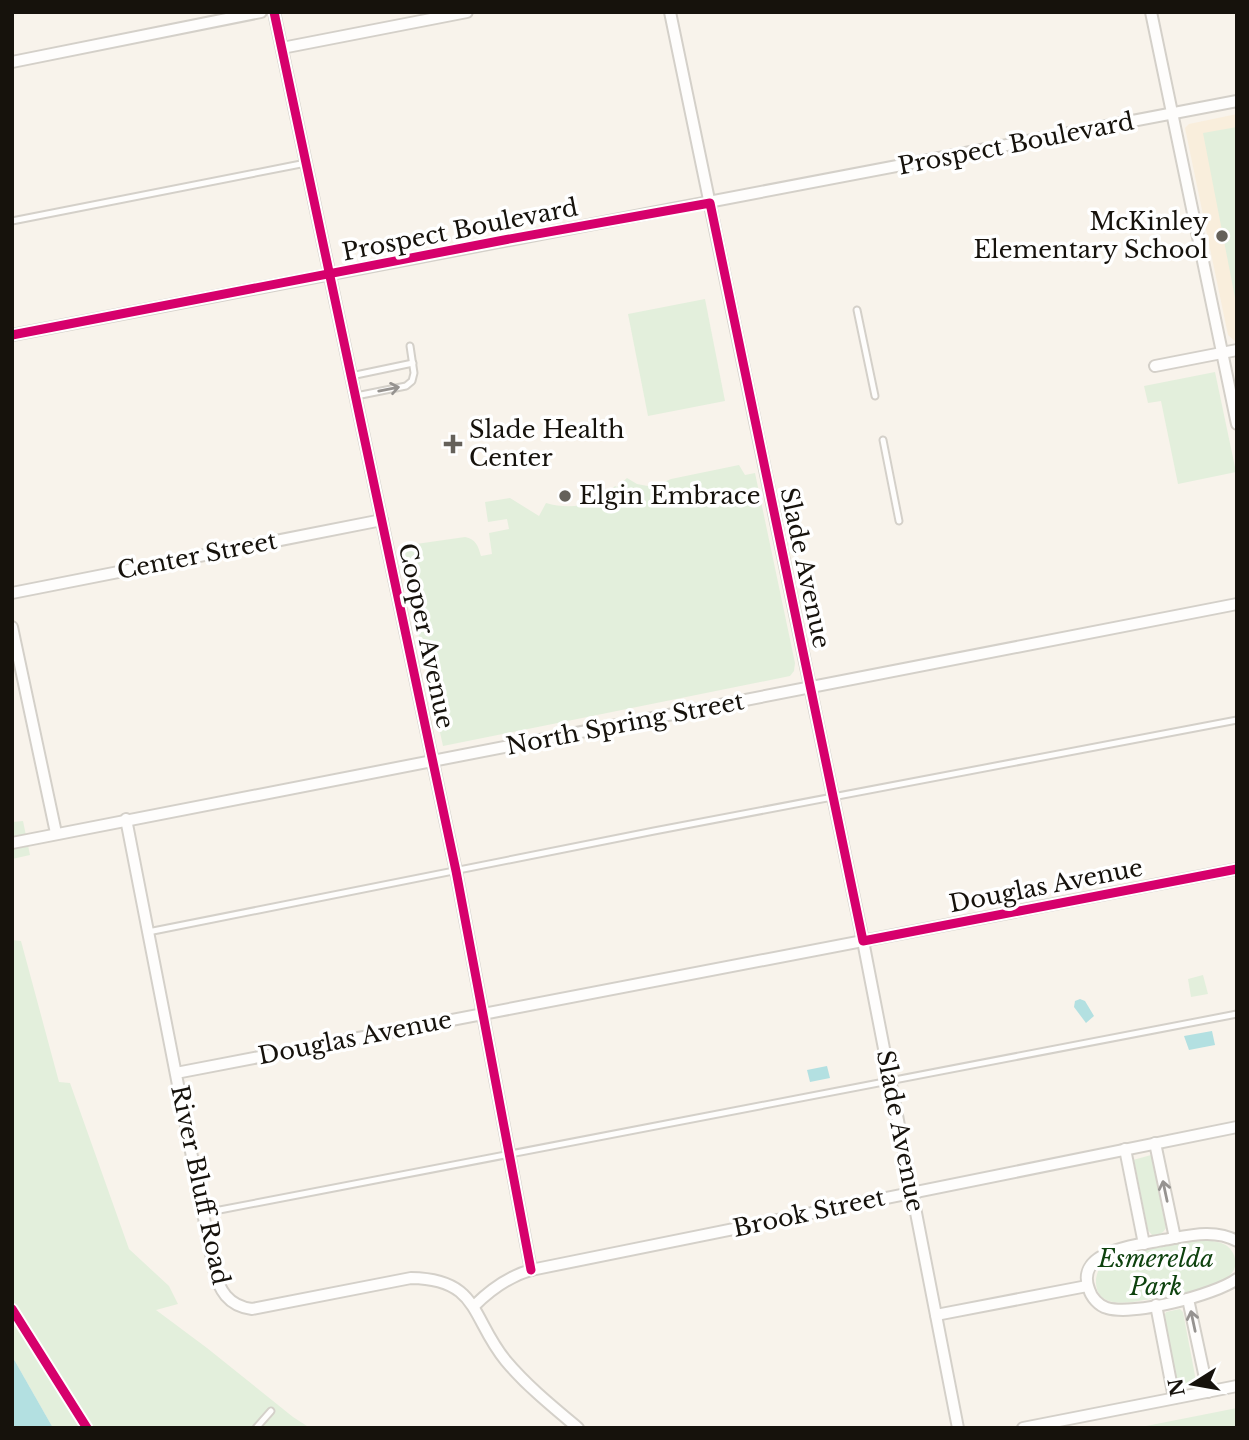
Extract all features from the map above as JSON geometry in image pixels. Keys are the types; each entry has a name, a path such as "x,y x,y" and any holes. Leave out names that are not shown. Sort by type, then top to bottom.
{"street":[{"path":"12,62 261,12"},
{"name":"Cooper Avenue","path":"274,12 456,871 531,1270"},
{"path":"282,48 467,12"},
{"name":"Slade Avenue","path":"670,12 863,941 958,1428"},
{"path":"1151,12 1237,424"},
{"name":"Prospect Boulevard","path":"12,335 1237,101"},
{"path":"1155,366 1237,350"},
{"name":"Center Street","path":"12,593 382,520"},
{"name":"North Spring Street","path":"12,843 1237,604"},
{"path":"12,626 56,834"},
{"name":"River Bluff Road","path":"126,819 220,1289 241,1307 260,1308 411,1279 431,1279 454,1287 474,1306 505,1360 542,1398 578,1428"},
{"name":"Douglas Avenue","path":"176,1073 1237,869"},
{"name":"Brook Street","path":"474,1306 511,1279 531,1270 1237,1127"},
{"path":"1155,1143 1175,1238"},
{"path":"1125,1149 1144,1244"},
{"path":"1237,1241 1214,1234 1175,1238 1113,1251 1098,1259 1089,1270 1087,1286 1091,1295 1105,1308 1129,1310 1188,1299 1223,1288 1237,1279"},
{"path":"936,1315 1087,1286"},
{"path":"1188,1299 1208,1392"},
{"path":"1156,1305 1174,1398"},
{"path":"1023,1428 1237,1386"}],"lane":[{"path":"12,221 306,163"},
{"path":"857,310 875,396"},
{"path":"355,396 406,386 412,381 414,373 410,346"},
{"path":"351,376 413,363"},
{"path":"883,440 899,521"},
{"path":"148,932 1237,720"},
{"path":"204,1213 1237,1014"},
{"path":"256,1428 271,1411"}],"shaded area":[{"name":"McKinley Elementary School","path":"1237,114 1235,341 1228,335 1185,128 1189,124"}],"green space":[{"path":"1237,127 1237,308 1203,133"},
{"path":"705,299 725,401 648,416 628,314"},
{"path":"1215,372 1236,472 1178,484 1161,401 1148,403 1144,386"},
{"path":"739,465 745,475 755,473 795,663 790,676 443,746 400,550 409,545 465,537 472,539 481,556 492,554 489,533 509,529 507,519 488,522 485,502 510,498 539,516 546,503 583,505 600,498 627,478 637,484 653,487 671,479"},
{"path":"23,821 30,855 12,859 12,822"},
{"path":"12,940 21,941 59,1082 70,1083 129,1249 169,1286 178,1304 156,1310 310,1428 53,1428 12,1356"},
{"path":"1203,975 1208,994 1191,997 1188,979"},
{"path":"1151,1155 1166,1228 1161,1234 1155,1235 1145,1227 1133,1160"},
{"name":"Esmerelda Park","path":"1201,1240 1223,1244 1233,1253 1235,1264 1231,1274 1223,1281 1197,1290 1120,1303 1102,1297 1097,1290 1099,1269 1114,1257"},
{"path":"1180,1309 1183,1312 1196,1381 1194,1385 1178,1386 1164,1316 1166,1312"},
{"path":"1237,1408 1237,1428 1136,1428"}],"water":[{"path":"1075,1001 1085,1001 1094,1016 1086,1023 1074,1007"},
{"path":"1212,1031 1215,1045 1189,1050 1184,1036"},
{"path":"827,1066 830,1078 810,1082 807,1070"},
{"path":"12,1356 53,1428 12,1428"}],"cycle path":[{"path":"274,12 456,871 531,1270"},
{"path":"12,335 710,203 863,941 1237,869"},
{"path":"12,1309 87,1428"}],"place":[{"name":"McKinley Elementary School","path":"1222,236"},
{"name":"Slade Health Center","path":"453,444"},
{"name":"Elgin Embrace","path":"565,496"}]}
